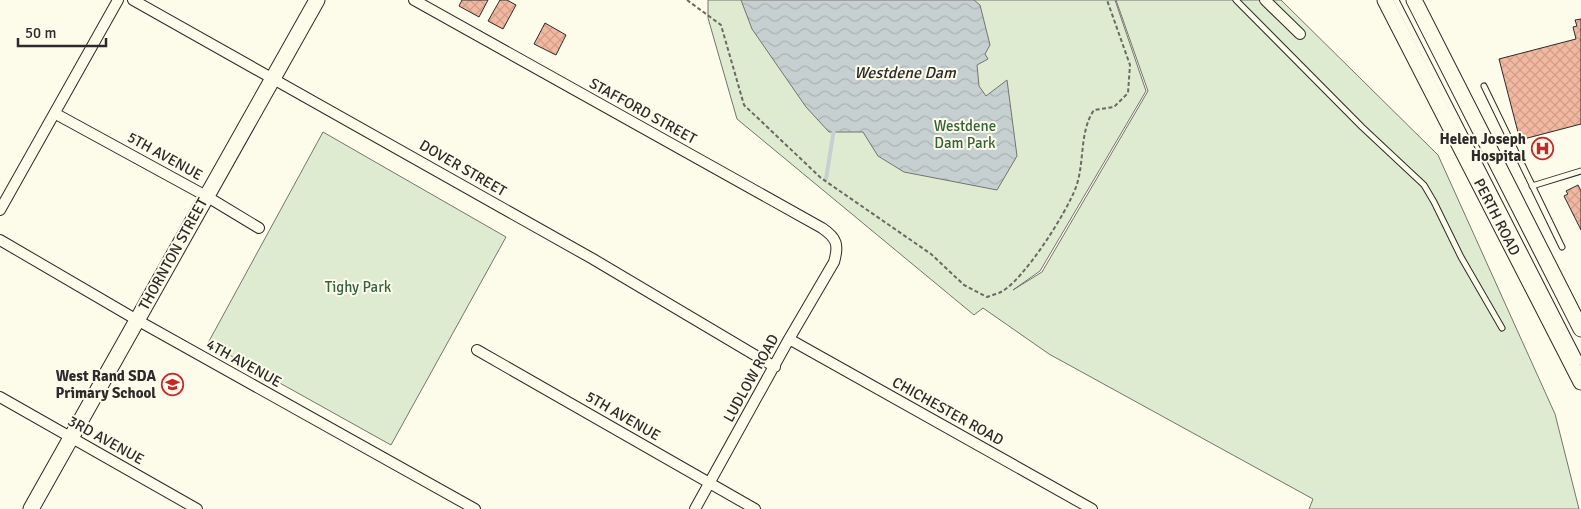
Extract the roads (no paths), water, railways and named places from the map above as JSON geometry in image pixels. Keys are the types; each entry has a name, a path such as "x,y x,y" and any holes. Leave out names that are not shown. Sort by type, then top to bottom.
{"main road":[{"name":"THORNTON STREET","path":"31,509 317,0"},
{"name":"PERTH ROAD","path":"1385,0 1581,382"},
{"name":"PERTH ROAD","path":"1414,0 1581,329"}],"street":[{"path":"0,210 56,114 118,0"},
{"name":"DOVER STREET","path":"133,0 593,259 775,367"},
{"name":"STAFFORD STREET","path":"414,0 822,228 832,235 837,242 838,250 834,262"},
{"path":"1265,0 1300,34"},
{"name":"5TH AVENUE","path":"56,114 206,196 259,228"},
{"name":"4TH AVENUE","path":"0,240 137,320 474,509"},
{"name":"LUDLOW ROAD","path":"696,509 789,339 834,262"},
{"name":"CHICHESTER ROAD","path":"789,339 1092,509"},
{"name":"5TH AVENUE","path":"477,350 755,509"},
{"name":"3RD AVENUE","path":"0,398 198,509"}],"lane":[{"path":"1236,0 1362,127 1424,186 1461,257 1502,328"},
{"path":"1396,0 1581,362"},
{"path":"1484,86 1562,247"},
{"path":"1532,186 1581,171"}],"water":[{"name":"Westdene Dam","path":"741,0 974,0 980,5 990,45 985,54 988,59 977,65 979,86 986,96 1007,80 1017,156 997,190 904,172 878,156 863,132 829,132 806,107 752,29"}],"waterway":[{"path":"826,179 834,129"}],"place":[{"name":"Helen Joseph Hospital","path":"1542,148"},
{"name":"West Rand SDA Primary School","path":"172,385"}],"park label":[{"name":"Westdene Dam Park","path":"965,134"},
{"name":"Tighy Park","path":"358,287"}]}
